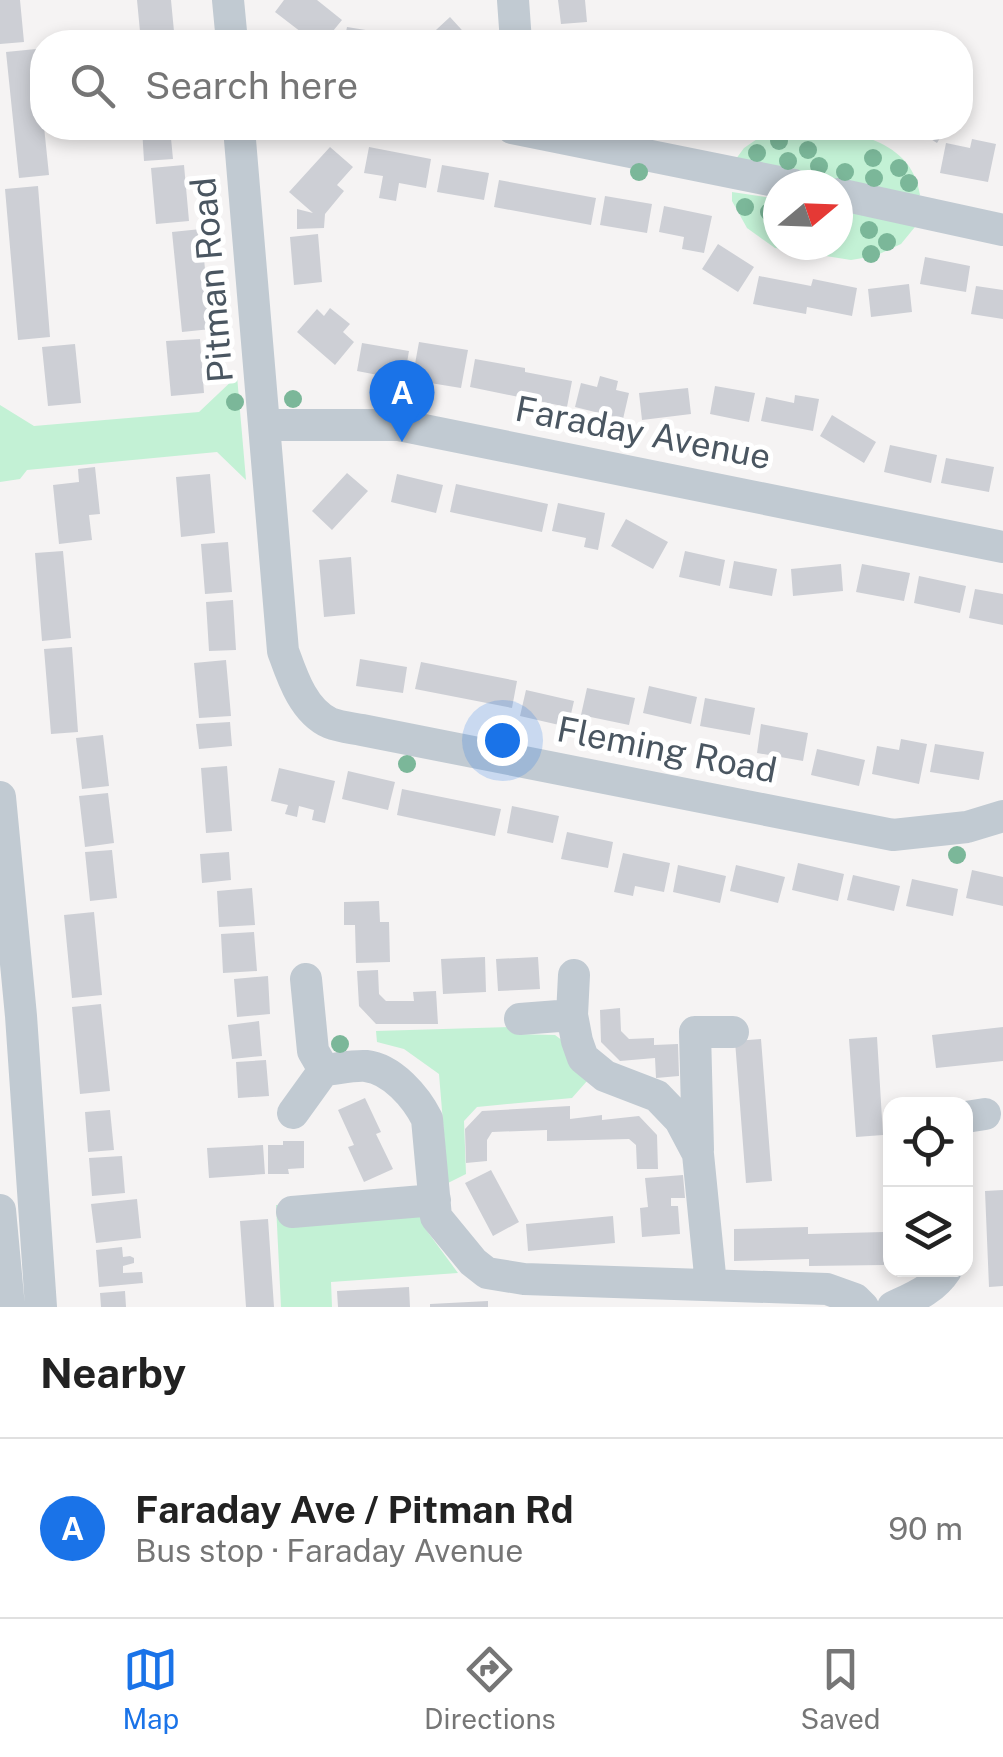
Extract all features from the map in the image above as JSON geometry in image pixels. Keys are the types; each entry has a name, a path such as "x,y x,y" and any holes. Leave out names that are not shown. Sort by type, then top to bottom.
{"street":[{"path":"228,0 231,30"},
{"path":"513,0 515,30"},
{"name":"Pitman Road","path":"240,140 265,425"},
{"path":"576,140 763,179"},
{"path":"853,197 1003,230"},
{"name":"Faraday Avenue","path":"265,425 399,424 1003,546"},
{"name":"Fleming Road","path":"265,425 283,651 295,686 328,722 894,835 967,827 1003,816"},
{"path":"0,796 21,1016 41,1307"},
{"path":"0,1046 14,960"},
{"path":"574,975 572,1015 583,1058 605,1076 657,1096 680,1120 698,1154"},
{"path":"306,980 312,1051 324,1070"},
{"path":"520,1018 572,1015"},
{"path":"711,1285 698,1154 695,1032 733,1032"},
{"path":"293,1113 324,1070 369,1066 402,1083 427,1119 436,1218 487,1273 524,1279 828,1289 855,1299 862,1307"},
{"path":"292,1212 434,1200"},
{"path":"0,1210 9,1307"},
{"path":"894,1307 923,1294 942,1277"}],"green space":[{"path":"756,140 871,140 900,157 913,173 920,195 908,202 853,190 853,170 764,170 733,163"},
{"path":"732,192 763,197 763,239 747,228 732,201"},
{"path":"853,211 919,222 901,244 875,256 853,260"},
{"path":"237,376 246,480 217,452 27,470 20,479 0,482 0,405 34,426 199,412"},
{"path":"512,1027 514,1034 555,1035 563,1041 587,1081 572,1098 477,1107 464,1121 466,1174 448,1183 439,1074 404,1049 377,1042 376,1031"},
{"path":"415,1198 427,1231 458,1273 331,1282 332,1307 281,1307 276,1205"}],"building":[{"path":"0,0 20,0 24,42 0,44"},
{"path":"137,0 171,0 174,30 140,30"},
{"path":"284,0 317,0 342,20 334,30 298,30 275,12"},
{"path":"558,0 585,0 587,22 561,24"},
{"path":"450,17 462,30 436,30"},
{"path":"30,50 30,140 45,140 49,175 19,178 6,52"},
{"path":"973,139 996,144 988,182 940,173 946,143 970,148"},
{"path":"143,140 171,140 173,159 144,161"},
{"path":"330,147 353,167 337,185 344,191 325,214 324,228 297,229 297,209 313,213 289,192"},
{"path":"369,147 431,159 426,188 399,183 396,201 379,198 383,176 364,173"},
{"path":"184,165 189,221 156,224 151,168"},
{"path":"442,165 489,173 484,200 437,192"},
{"path":"499,180 596,198 591,225 494,207"},
{"path":"38,186 50,337 18,340 5,189"},
{"path":"605,196 652,204 647,233 600,225"},
{"path":"664,206 712,216 704,253 682,249 684,237 659,232"},
{"path":"201,229 211,329 182,332 172,232"},
{"path":"318,234 322,282 294,285 290,237"},
{"path":"718,244 754,267 738,292 702,269"},
{"path":"925,257 970,266 966,292 920,284"},
{"path":"759,276 811,286 813,279 857,288 852,316 807,307 806,314 753,304"},
{"path":"909,284 912,312 871,317 868,289"},
{"path":"976,286 1003,290 1003,319 971,314"},
{"path":"330,308 350,324 343,332 354,342 335,365 297,332 317,309 324,316"},
{"path":"200,339 204,393 171,396 166,341"},
{"path":"419,342 468,350 461,388 412,380"},
{"path":"362,343 409,351 404,380 357,371"},
{"path":"75,344 81,403 48,406 42,347"},
{"path":"475,359 572,381 567,407 470,387"},
{"path":"600,376 618,381 616,390 629,393 623,419 575,407 581,383 597,387"},
{"path":"715,386 755,393 749,422 710,414"},
{"path":"688,388 691,414 642,420 639,393"},
{"path":"795,395 819,399 813,431 761,421 766,397 794,403"},
{"path":"832,415 876,442 864,463 820,436"},
{"path":"890,445 937,455 931,483 884,472"},
{"path":"946,458 994,467 989,492 941,483"},
{"path":"95,467 100,514 89,515 92,540 59,544 53,485 79,482 78,469"},
{"path":"347,473 368,491 332,530 312,511"},
{"path":"210,474 215,533 181,537 176,477"},
{"path":"397,474 443,485 436,513 391,502"},
{"path":"456,484 548,504 542,532 450,512"},
{"path":"558,503 605,513 598,550 584,547 586,538 552,531"},
{"path":"626,519 668,542 653,569 611,546"},
{"path":"228,542 232,592 205,594 201,544"},
{"path":"63,551 71,638 42,641 35,553"},
{"path":"685,551 725,560 720,586 679,577"},
{"path":"351,557 355,614 324,617 319,560"},
{"path":"734,561 777,569 772,596 729,588"},
{"path":"841,564 843,591 793,596 791,569"},
{"path":"862,564 910,573 904,601 856,592"},
{"path":"919,576 966,586 960,613 914,603"},
{"path":"975,589 1003,594 1003,625 969,618"},
{"path":"233,600 236,650 209,651 206,602"},
{"path":"72,647 78,732 51,734 44,649"},
{"path":"360,659 407,667 403,693 356,686"},
{"path":"226,660 231,716 199,718 194,663"},
{"path":"421,662 517,681 512,708 415,689"},
{"path":"649,686 697,697 691,724 643,713"},
{"path":"587,688 635,698 629,725 581,715"},
{"path":"526,690 574,701 568,727 520,716"},
{"path":"705,698 755,708 750,735 700,726"},
{"path":"230,722 232,746 199,749 196,724"},
{"path":"761,724 808,733 803,761 757,753"},
{"path":"103,735 109,786 82,789 76,738"},
{"path":"901,739 927,744 919,784 872,774 877,746 899,750"},
{"path":"935,744 984,752 979,780 930,772"},
{"path":"817,749 865,760 859,786 811,775"},
{"path":"227,766 232,831 206,833 201,768"},
{"path":"279,768 335,781 325,823 312,820 314,810 299,806 297,817 285,814 288,805 271,801"},
{"path":"348,771 395,782 388,810 342,799"},
{"path":"402,789 501,809 495,836 397,815"},
{"path":"108,793 114,843 85,847 79,796"},
{"path":"512,806 559,816 553,843 507,833"},
{"path":"567,832 613,842 608,868 561,859"},
{"path":"112,850 117,898 90,901 85,852"},
{"path":"229,852 231,880 202,883 200,854"},
{"path":"623,853 670,863 664,892 635,886 633,896 614,892"},
{"path":"798,863 844,874 838,901 792,890"},
{"path":"678,865 726,876 720,903 673,892"},
{"path":"736,865 785,877 778,903 730,891"},
{"path":"972,870 1003,877 1003,906 966,898"},
{"path":"853,875 900,886 894,911 847,900"},
{"path":"912,879 958,889 953,916 906,906"},
{"path":"252,888 255,925 219,927 217,891"},
{"path":"379,901 380,922 389,922 390,962 356,963 355,925 344,925 344,902"},
{"path":"94,912 102,995 72,998 64,915"},
{"path":"254,932 257,971 223,973 221,934"},
{"path":"485,957 486,992 443,994 441,959"},
{"path":"538,957 540,989 498,991 496,959"},
{"path":"378,970 379,994 386,1001 414,1001 413,992 436,991 438,1024 376,1024 359,1006 357,971"},
{"path":"268,976 270,1014 237,1017 234,979"},
{"path":"101,1004 110,1091 80,1094 72,1007"},
{"path":"620,1008 621,1031 629,1039 654,1038 654,1045 678,1044 679,1076 656,1078 655,1058 620,1061 601,1042 600,1010"},
{"path":"259,1021 262,1056 232,1059 228,1025"},
{"path":"1003,1027 1003,1061 936,1068 932,1035"},
{"path":"877,1037 883,1135 856,1137 849,1039"},
{"path":"761,1039 772,1181 746,1183 735,1041"},
{"path":"266,1060 269,1096 238,1098 236,1062"},
{"path":"365,1098 393,1169 364,1182 348,1147 354,1145 338,1110"},
{"path":"570,1106 570,1119 639,1116 657,1135 658,1169 637,1169 636,1145 629,1139 547,1141 547,1130 492,1132 487,1140 487,1161 466,1163 465,1129 482,1111"},
{"path":"110,1110 114,1150 88,1152 85,1112"},
{"path":"283,1141 304,1141 304,1168 288,1169 289,1174 268,1174 268,1145 283,1145"},
{"path":"263,1145 265,1174 209,1178 207,1148"},
{"path":"122,1156 125,1193 92,1196 89,1158"},
{"path":"491,1170 519,1222 493,1236 465,1183"},
{"path":"683,1175 685,1198 671,1198 671,1206 678,1206 680,1234 642,1237 640,1208 648,1207 645,1178"},
{"path":"1003,1190 1003,1286 989,1287 985,1191"},
{"path":"137,1199 141,1238 96,1243 91,1204"},
{"path":"613,1216 615,1243 528,1251 526,1224"},
{"path":"268,1219 274,1307 246,1307 240,1221"},
{"path":"808,1227 808,1234 883,1232 883,1265 809,1266 809,1259 734,1261 734,1229"},
{"path":"122,1247 123,1257 134,1258 134,1263 123,1266 123,1273 142,1272 143,1283 99,1287 96,1250"},
{"path":"409,1287 410,1307 338,1307 337,1291"},
{"path":"125,1291 126,1307 101,1307 100,1293"},
{"path":"488,1301 488,1307 430,1307 430,1304"}],"place":[{"name":"Faraday Ave / Pitman Rd","path":"402,442"}]}
